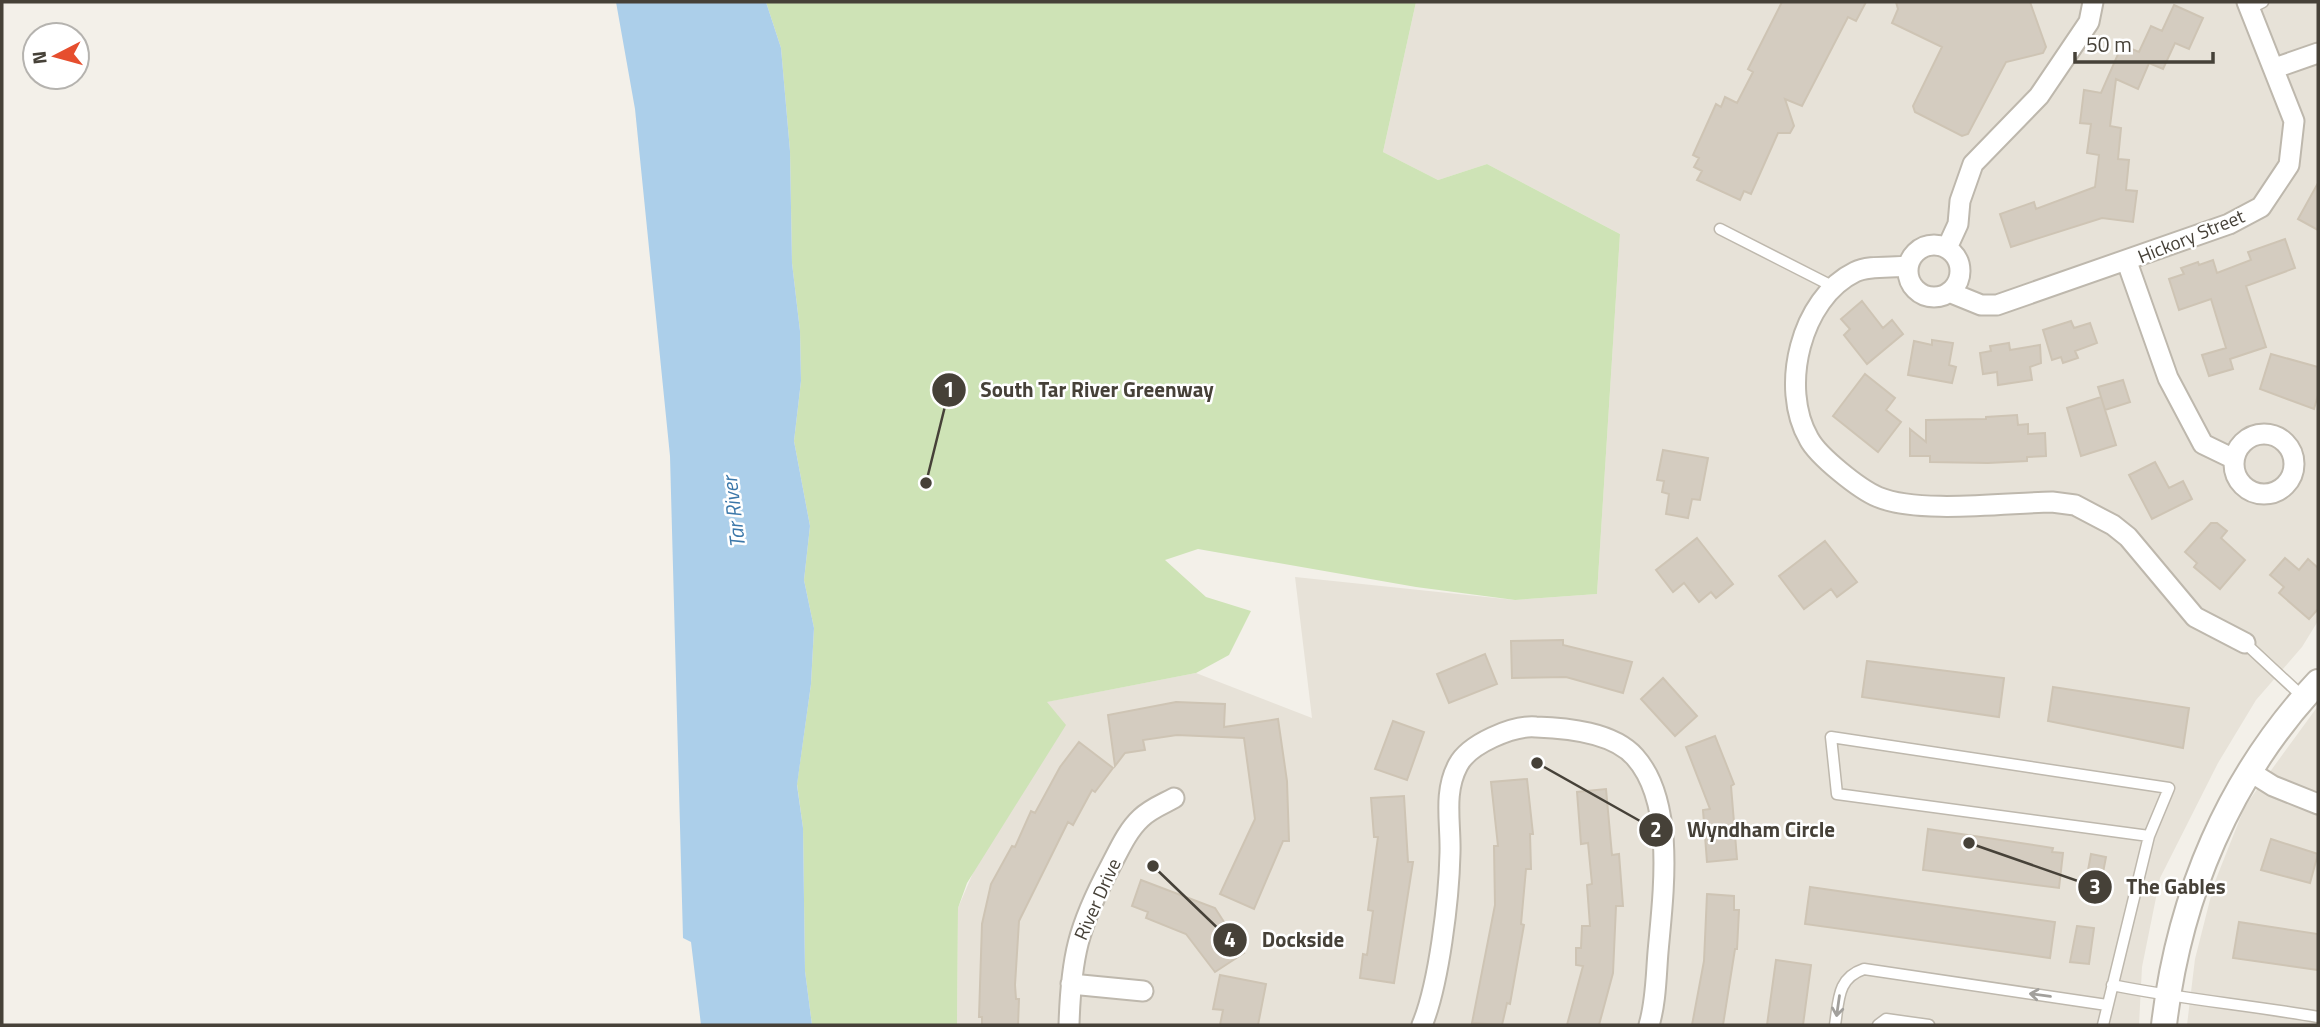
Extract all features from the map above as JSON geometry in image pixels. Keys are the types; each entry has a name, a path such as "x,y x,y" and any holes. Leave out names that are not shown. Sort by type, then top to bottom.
{"street":[{"path":"1947,248 1958,224 1960,201 1973,164 2039,96 2089,22 2093,2"},
{"name":"Hickory Street","path":"1908,266 1910,284 1924,296 1942,297 1949,292 1981,305 1997,305 2127,262 2229,224 2262,206 2289,165 2294,121 2253,4"},
{"path":"2275,68 2318,53"},
{"path":"1949,292 1956,286 1961,268 1956,256 1947,248 1935,244 1922,247 1913,255 1908,266 1858,270 1832,286 1813,310 1805,331 1797,374 1801,422 1810,441 1823,457 1875,496 1899,503 2052,502 2075,506 2113,525 2128,537 2196,617 2245,643"},
{"path":"2127,262 2168,377 2203,444 2234,459"},
{"path":"2164,1025 2176,947 2196,880 2224,814 2249,771 2311,689"},
{"path":"1422,1025 1446,912 1450,852 1448,799 1459,763 1497,733 1527,726 1559,728 1609,739 1634,756 1655,792 1662,837 1663,888 1649,1025"},
{"path":"2249,771 2273,786 2318,804"},
{"name":"River Drive","path":"1069,1025 1070,984 1077,939 1091,904 1131,828 1144,815 1174,799"},
{"path":"1070,984 1143,991"}],"lane":[{"path":"1720,229 1832,286"},
{"path":"2245,643 2311,689"},
{"path":"2102,1025 2149,836 2169,788 1831,737 1837,794 2149,836"},
{"path":"1835,1025 1840,989 1847,976 1864,969 2107,1005"},
{"path":"2112,985 2167,997 2224,1002 2318,1017"},
{"path":"1878,1025 1886,1019 1929,1025"}],"shaded area":[{"path":"1416,2 2318,2 2318,621 2302,647 2256,700 2218,763 2160,878 2142,967 2139,1025 957,1025 958,908 1046,702 1196,673 1312,718 1295,577 1515,600 1597,594 1620,234 1487,164 1438,180 1383,152"},
{"path":"2318,706 2318,1025 2187,1025 2195,959 2214,884 2245,806"}],"green space":[{"path":"766,2 1416,2 1383,152 1438,180 1487,164 1620,234 1597,594 1515,600 1416,587 1198,549 1165,560 1206,597 1251,611 1229,655 1196,673 1047,702 1066,725 967,883 958,908 957,1025 812,1025 805,971 803,828 797,784 811,684 814,628 804,580 810,526 794,441 801,381 800,331 792,263 790,151 781,48"}],"water":[{"name":"Tar River","path":"616,2 766,2 781,48 790,151 792,263 800,331 801,381 794,441 810,526 804,580 814,628 811,684 797,785 803,828 805,971 812,1025 701,1025 691,942 683,938 670,456 635,109"}],"building":[{"path":"1782,2 1866,2 1856,21 1848,17 1802,106 1785,99 1794,126 1790,133 1778,133 1751,194 1744,191 1740,200 1697,180 1702,171 1694,167 1699,158 1693,155 1716,104 1721,107 1725,97 1737,103 1753,72 1748,69"},
{"path":"1896,2 2030,2 2046,47 2043,53 2006,62 1968,134 1962,136 1915,112 1913,106 1942,47 1892,23 1898,9"},
{"path":"2174,5 2203,18 2189,49 2175,43 2163,69 2149,63 2138,89 2116,79 2110,126 2121,128 2118,159 2129,160 2126,190 2137,191 2133,222 2102,218 2011,247 2000,214 2034,202 2036,209 2095,187 2099,155 2087,153 2091,124 2080,123 2084,90 2101,93 2122,45 2139,52 2151,26 2162,31"},
{"path":"2318,183 2318,230 2298,219"},
{"path":"2285,239 2295,268 2246,286 2266,347 2230,359 2233,369 2209,376 2202,355 2226,348 2211,299 2179,310 2169,279 2184,274 2181,268 2213,260 2217,273 2251,260 2248,252"},
{"path":"1862,301 1883,328 1892,320 1903,334 1867,364 1844,335 1850,329 1841,319"},
{"path":"2071,321 2074,328 2090,323 2097,343 2075,351 2078,358 2063,363 2061,357 2052,360 2043,330"},
{"path":"1932,340 1953,343 1949,365 1956,367 1952,383 1908,375 1914,341 1932,345"},
{"path":"2009,343 2010,350 2040,345 2041,363 2030,367 2032,380 1998,385 1997,372 1983,374 1980,353 1991,351 1990,346"},
{"path":"2271,354 2318,367 2318,395 2314,409 2260,389"},
{"path":"1865,374 1895,398 1886,410 1901,422 1878,452 1833,416"},
{"path":"2123,380 2130,402 2105,410 2098,387"},
{"path":"2101,397 2116,445 2081,456 2067,408"},
{"path":"2017,415 2018,425 2028,424 2028,434 2045,433 2046,456 2027,457 2027,461 1988,463 1930,462 1930,456 1910,456 1910,429 1926,442 1926,420 1986,419"},
{"path":"1663,450 1708,458 1700,500 1692,499 1688,518 1666,514 1669,494 1662,492 1664,481 1657,480"},
{"path":"2155,462 2169,488 2183,481 2192,499 2152,519 2129,475"},
{"path":"2211,523 2217,523 2227,531 2221,538 2245,560 2220,589 2194,567 2197,563 2185,552"},
{"path":"1697,538 1733,584 1716,598 1711,592 1699,602 1684,583 1673,592 1656,570"},
{"path":"1825,541 1857,582 1837,597 1831,589 1804,609 1779,576"},
{"path":"2285,558 2299,570 2308,559 2318,568 2318,609 2309,619 2279,593 2284,587 2270,575"},
{"path":"1563,640 1563,645 1632,662 1623,693 1566,677 1512,678 1511,641"},
{"path":"1485,654 1497,684 1449,703 1437,674"},
{"path":"1867,661 2004,678 1999,717 1862,697"},
{"path":"1663,678 1697,716 1675,736 1641,699"},
{"path":"2053,687 2189,708 2183,748 2048,721"},
{"path":"1176,702 1225,704 1224,727 1278,719 1287,781 1289,841 1283,841 1254,909 1220,894 1255,819 1244,738 1177,735 1143,740 1145,750 1125,753 1115,766 1108,715"},
{"path":"1393,721 1424,732 1407,780 1375,769"},
{"path":"1715,736 1734,784 1731,786 1737,859 1707,862 1703,810 1710,809 1686,747"},
{"path":"1079,742 1113,768 1095,792 1092,790 1073,825 1068,822 1019,921 1015,985 1016,999 1019,999 1018,1025 982,1025 982,1017 979,1017 982,924 991,884 1012,846 1015,847 1031,811 1035,813 1060,767"},
{"path":"1527,779 1533,834 1530,834 1531,869 1526,869 1521,924 1524,925 1510,1004 1507,1003 1502,1025 1472,1023 1495,905 1494,846 1498,846 1491,782"},
{"path":"1606,789 1612,855 1619,854 1623,906 1616,906 1613,973 1599,1025 1567,1025 1583,966 1576,965 1576,948 1581,948 1582,926 1590,926 1587,885 1592,884 1588,843 1581,844 1577,792"},
{"path":"1404,796 1408,862 1413,862 1394,983 1360,978 1363,954 1367,955 1373,911 1368,910 1378,837 1374,837 1371,798"},
{"path":"1928,829 2053,848 2052,852 2063,853 2059,888 1923,870"},
{"path":"2271,839 2318,854 2310,883 2261,870"},
{"path":"2091,854 2106,857 2101,883 2086,881"},
{"path":"1141,880 1215,908 1244,953 1215,972 1186,934 1146,918 1148,912 1132,906"},
{"path":"1810,887 2055,922 2050,958 1805,924"},
{"path":"1707,894 1734,896 1734,910 1739,910 1737,949 1723,1025 1692,1025 1704,961"},
{"path":"2239,922 2318,934 2318,970 2233,958"},
{"path":"2077,926 2094,928 2089,964 2070,962"},
{"path":"1776,960 1811,965 1803,1025 1767,1025"},
{"path":"1220,975 1266,984 1258,1025 1220,1025 1223,1010 1213,1009"}],"place":[{"name":"South Tar River Greenway","path":"926,483"},
{"name":"Wyndham Circle","path":"1537,763"},
{"name":"The Gables","path":"1969,843"},
{"name":"Dockside","path":"1153,866"}]}
